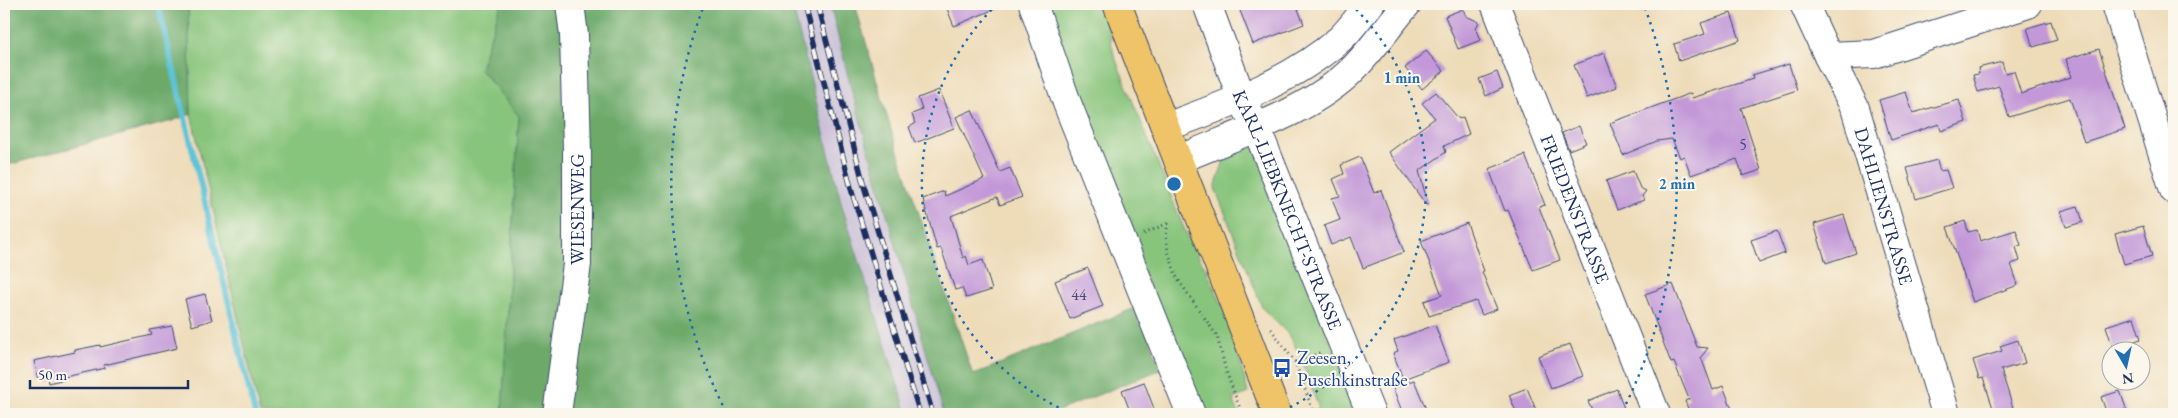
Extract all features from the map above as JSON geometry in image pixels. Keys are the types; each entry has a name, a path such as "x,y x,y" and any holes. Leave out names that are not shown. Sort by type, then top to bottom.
{"main road":[{"path":"1117,4 1277,414"}],"street":[{"name":"WIESENWEG","path":"558,414 577,264 578,152 574,35 570,4"},
{"path":"1033,4 1067,103 1191,414"},
{"name":"KARL-LIEBKNECHT-STRASSE","path":"1207,4 1242,99 1256,127 1371,414"},
{"path":"1166,127 1242,99 1303,68 1341,38 1370,4"},
{"path":"1178,160 1256,127 1316,98 1352,70 1407,4"},
{"name":"FRIEDENSTRASSE","path":"1495,4 1656,414"},
{"name":"DAHLIENSTRASSE","path":"1804,4 1855,108 1946,414"},
{"path":"1828,56 1874,54 2028,4"},
{"path":"2116,4 2174,190"}],"path":[{"path":"1168,223 1166,236 1168,251 1177,278 1217,336 1226,371 1242,414"}],"shaded area":[{"path":"792,4 830,4 851,88 944,414 907,414 842,206"}],"green space":[{"path":"4,4 188,4 191,114 172,121 4,166"},
{"path":"188,4 501,4 480,69 519,116 502,414 260,414 191,114"},
{"path":"501,4 792,4 842,206 907,414 502,414 519,116 480,69"},
{"path":"830,4 855,4 891,130 973,375 1137,307 1162,369 1051,414 944,414 851,88"},
{"path":"1040,4 1103,4 1114,55 1188,238 1207,271 1230,324 1248,393 1233,399 1239,414 1198,414"},
{"path":"1253,144 1360,414 1305,414 1319,409 1299,353 1287,333 1263,309 1215,188 1224,160 1235,151"}],"building":[{"path":"945,4 1007,4 954,26"},
{"path":"1252,4 1296,4 1304,24 1253,44 1239,8"},
{"path":"1463,9 1466,16 1479,22 1476,28 1481,40 1458,49 1445,16"},
{"path":"1731,13 1740,40 1679,61 1674,44 1705,34 1701,23"},
{"path":"2051,21 2057,40 2033,47 2027,28"},
{"path":"2099,49 2125,129 2084,142 2070,98 2009,117 1999,86 1978,92 1973,75 1979,74 1978,68 2002,62 2005,73 2014,71 2021,94 2071,77 2066,59"},
{"path":"1426,51 1444,71 1422,89 1405,68"},
{"path":"1604,53 1617,87 1587,98 1574,65"},
{"path":"1789,64 1797,90 1741,108 1761,170 1743,176 1737,159 1691,175 1684,156 1680,158 1672,139 1657,141 1623,155 1610,123 1691,93 1692,98 1753,79 1752,75"},
{"path":"1497,72 1503,88 1486,96 1479,79"},
{"path":"939,90 954,128 915,143 909,127 915,124 912,114 922,110 918,98"},
{"path":"1436,92 1459,119 1463,117 1469,134 1444,146 1446,152 1419,171 1428,204 1426,205 1389,152 1435,118 1422,103"},
{"path":"1906,92 1913,113 1959,100 1966,122 1941,131 1939,124 1891,140 1879,100"},
{"path":"972,110 1000,172 1010,168 1022,197 1000,205 997,197 951,216 963,258 966,256 969,265 983,260 992,290 966,298 962,288 955,290 941,248 937,249 923,199 944,191 945,196 984,179 956,117"},
{"path":"1579,126 1586,143 1569,150 1562,133"},
{"path":"1525,155 1545,205 1539,207 1560,260 1533,270 1508,210 1505,211 1489,169"},
{"path":"1360,157 1374,193 1381,190 1404,252 1363,268 1351,237 1331,245 1324,226 1340,220 1332,198 1340,196 1333,179 1344,174 1341,165"},
{"path":"1937,160 1940,171 1946,170 1952,188 1916,199 1907,168"},
{"path":"1633,171 1640,188 1646,191 1642,196 1644,200 1617,210 1606,181"},
{"path":"2078,206 2083,222 2066,227 2061,211"},
{"path":"1844,215 1856,253 1826,263 1814,224"},
{"path":"1965,221 1968,232 1977,230 1980,241 2016,230 2021,245 2016,247 2020,261 2011,264 2018,285 1973,302 1947,227"},
{"path":"1467,223 1484,271 1482,272 1497,309 1482,315 1476,301 1429,316 1424,301 1442,295 1421,241"},
{"path":"2143,226 2152,256 2124,264 2115,234"},
{"path":"1777,231 1785,253 1759,263 1751,240"},
{"path":"1088,268 1103,306 1070,319 1055,281"},
{"path":"1673,284 1697,347 1708,348 1701,357 1713,390 1723,386 1734,414 1690,414 1685,401 1689,399 1674,362 1671,363 1645,294"},
{"path":"205,294 212,320 192,326 185,299"},
{"path":"2134,317 2141,339 2110,340 2106,326"},
{"path":"1435,325 1449,362 1403,379 1393,353 1398,351 1394,340"},
{"path":"172,326 177,348 104,365 105,368 65,377 65,379 49,383 48,377 39,380 34,361 75,352 75,350 100,345 100,347 152,335 150,330"},
{"path":"2018,340 2025,363 2001,370 2015,414 1995,414 1983,378 1979,379 1973,360 2002,351 2000,346"},
{"path":"1570,344 1583,376 1551,388 1538,356"},
{"path":"1414,380 1428,414 1403,414 1393,388"},
{"path":"1144,382 1156,414 1131,414 1122,390"},
{"path":"1527,388 1536,410 1525,414 1517,414 1509,395"},
{"path":"1617,389 1626,414 1594,414 1588,401"},
{"path":"2120,391 2128,414 2107,414 2101,397"}],"waterway":[{"path":"158,4 255,414"}],"railway":[{"path":"804,4 852,192 920,414"},
{"path":"817,4 864,186 933,414"}],"place":[{"name":"Zeesen, Puschkinstraße","path":"1282,368"}]}
